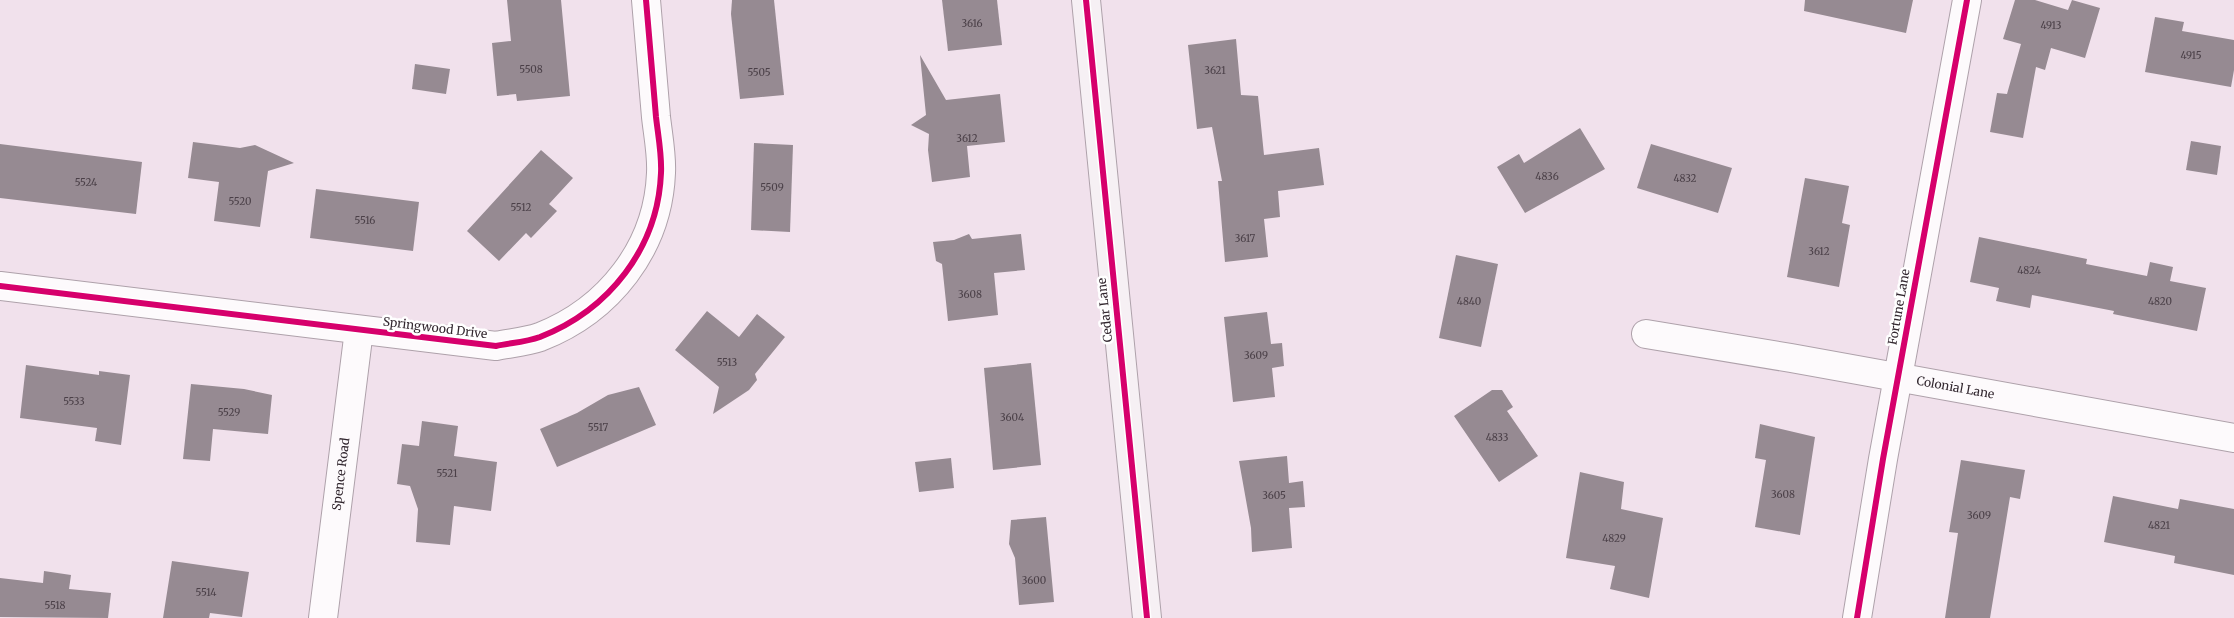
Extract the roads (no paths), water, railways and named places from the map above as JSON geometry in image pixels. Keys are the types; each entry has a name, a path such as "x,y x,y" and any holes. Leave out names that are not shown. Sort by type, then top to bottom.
{"main road":[{"name":"Cedar Lane","path":"1086,0 1147,618"}],"street":[{"name":"Springwood Drive","path":"0,286 496,346 538,337 572,322 601,301 626,274 644,243 656,209 661,173 646,0"},
{"name":"Fortune Lane","path":"1858,618 1898,377 1967,0"},
{"name":"Spence Road","path":"323,618 359,330"},
{"name":"Colonial Lane","path":"1646,334 1898,377 2234,438"}]}
